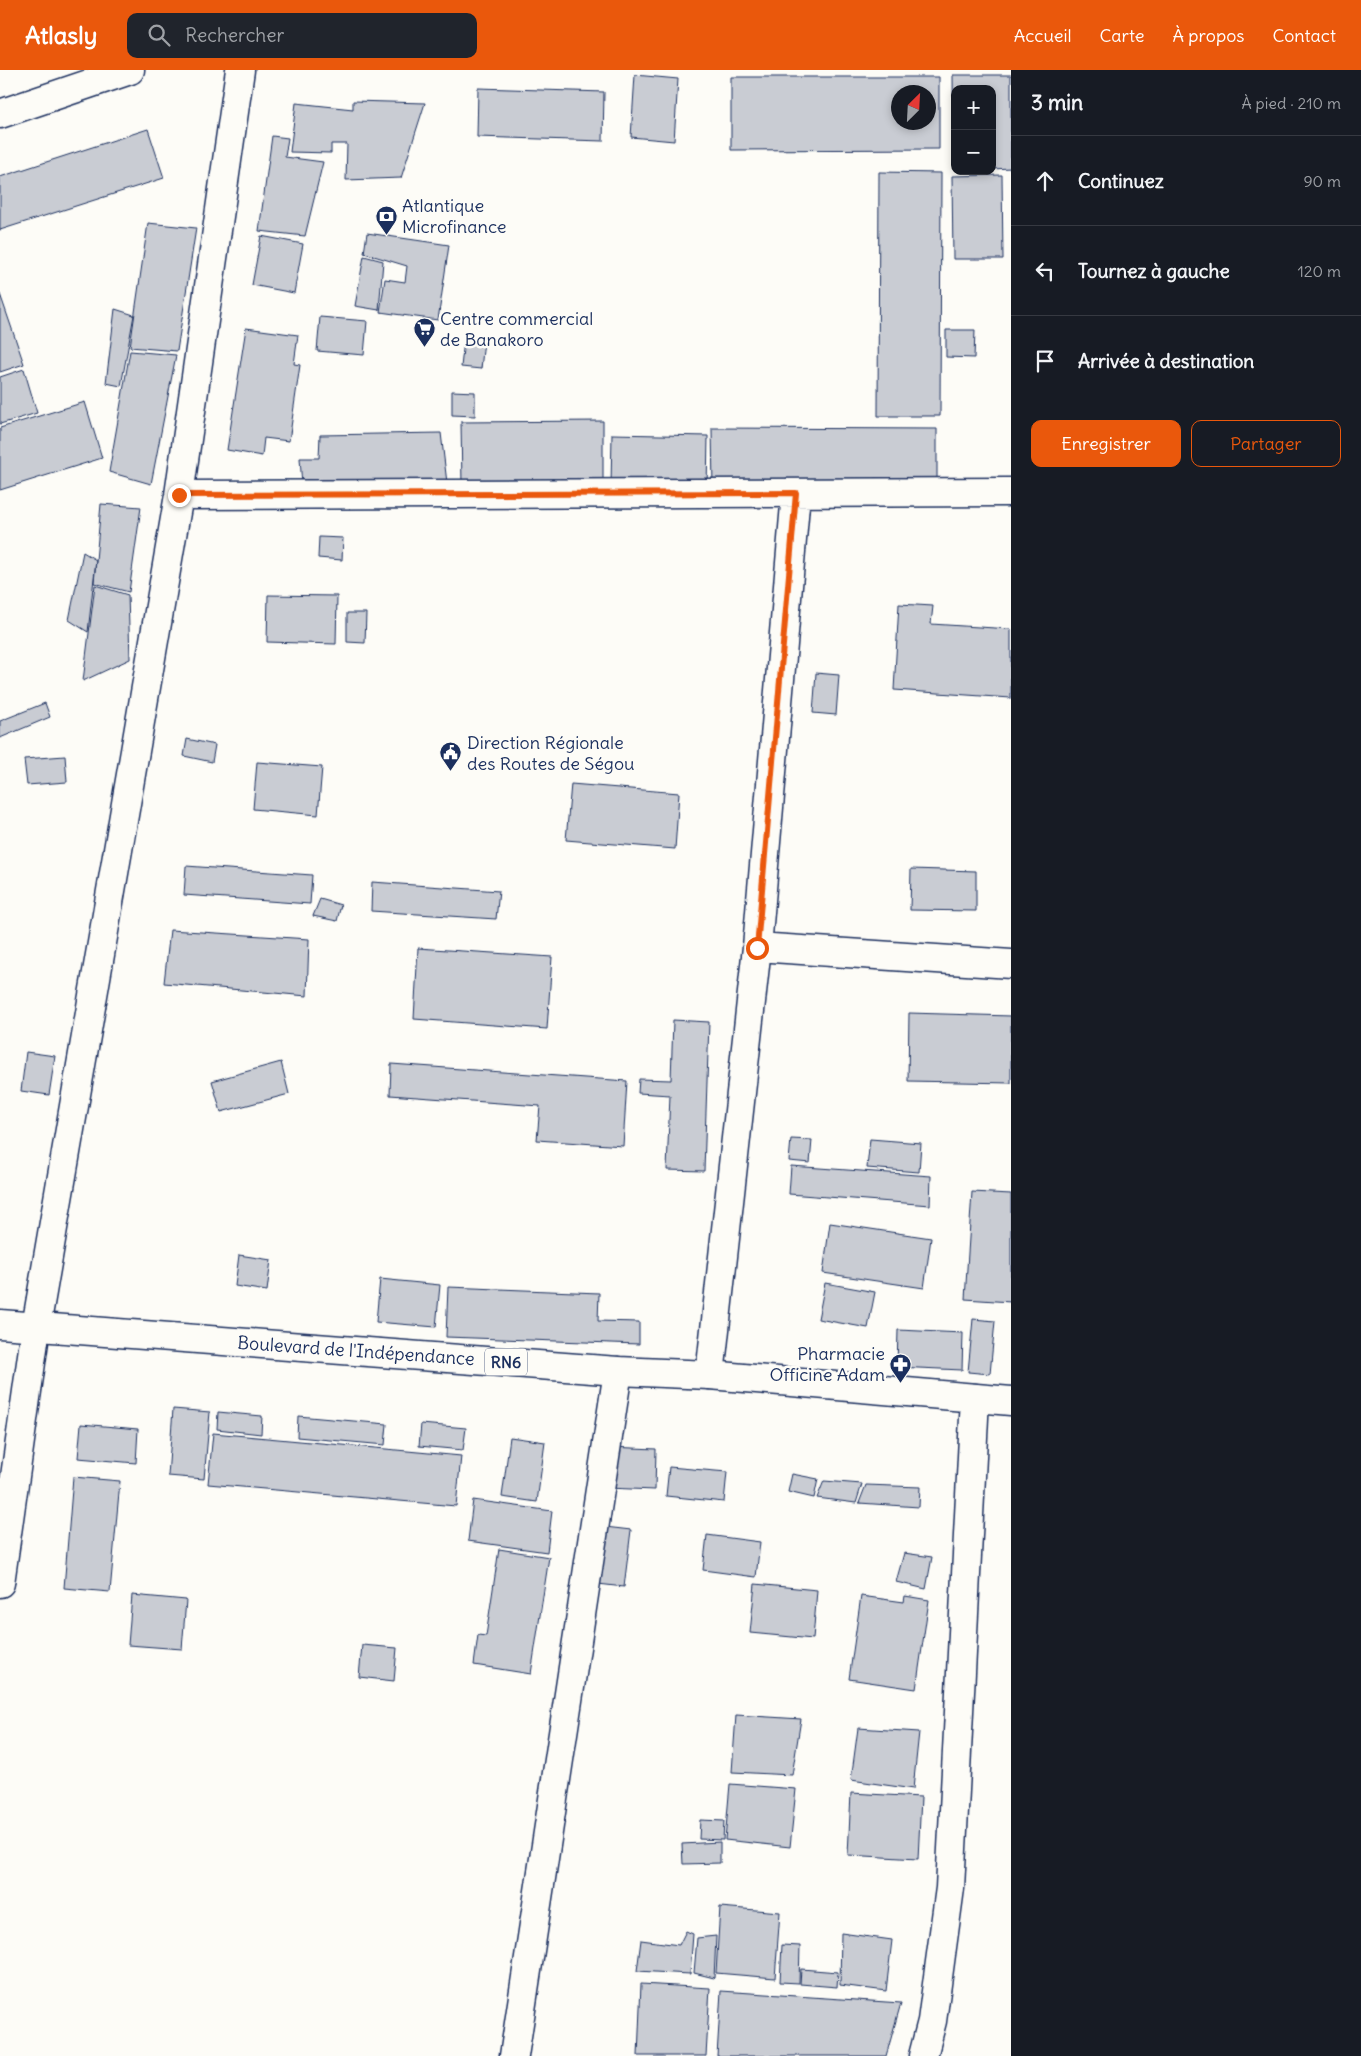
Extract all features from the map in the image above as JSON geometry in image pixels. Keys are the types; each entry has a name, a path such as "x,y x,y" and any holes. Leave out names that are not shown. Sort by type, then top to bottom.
{"main road":[{"path":"0,114 130,70"},
{"path":"0,1583 36,1327 179,495 240,70"},
{"path":"179,495 1011,492"},
{"path":"710,1374 757,948 796,493"},
{"path":"757,948 1011,964"},
{"name":"Boulevard de l'Indépendance","path":"0,1324 618,1371 710,1374 1011,1401"},
{"path":"514,2056 618,1371"},
{"path":"923,2056 932,2021 950,1888 975,1398"}],"building":[{"path":"635,75 678,79 674,141 631,137"},
{"path":"953,75 1011,75 1011,168 996,169 996,85 953,85"},
{"path":"731,77 939,77 939,149 731,150"},
{"path":"478,88 604,92 603,141 477,137"},
{"path":"353,101 425,103 401,178 346,180 347,144 331,144 331,153 290,152 296,103 353,109"},
{"path":"148,129 164,178 0,230 0,177"},
{"path":"272,136 288,138 285,157 323,162 305,236 259,231"},
{"path":"879,172 941,173 940,416 878,416"},
{"path":"1002,175 1003,259 953,259 952,176"},
{"path":"148,223 196,228 177,351 130,347"},
{"path":"367,233 449,245 438,320 380,312 385,279 405,282 407,266 364,253"},
{"path":"261,236 303,244 294,293 252,285"},
{"path":"364,256 383,261 379,310 355,306"},
{"path":"0,294 24,364 0,372"},
{"path":"115,309 134,315 121,386 106,383"},
{"path":"320,317 367,321 364,355 317,351"},
{"path":"246,328 298,335 294,364 300,365 289,441 264,438 262,456 227,450"},
{"path":"946,330 975,330 974,358 946,357"},
{"path":"464,340 484,341 481,369 461,367"},
{"path":"130,351 176,355 151,484 109,472"},
{"path":"24,369 37,413 0,424 0,377"},
{"path":"452,391 475,392 475,416 452,415"},
{"path":"85,402 102,458 0,490 0,428"},
{"path":"603,421 603,485 462,486 461,422"},
{"path":"712,428 937,429 937,489 713,488"},
{"path":"441,433 447,483 302,486 300,458 319,458 320,435"},
{"path":"612,434 708,436 707,488 611,486"},
{"path":"101,504 141,507 129,592 94,583"},
{"path":"319,537 343,538 342,560 318,558"},
{"path":"83,552 96,560 88,632 69,620"},
{"path":"95,585 128,595 130,659 83,681"},
{"path":"268,595 337,596 336,644 267,642"},
{"path":"899,604 933,606 931,624 1011,629 1011,698 894,690"},
{"path":"347,613 366,613 365,643 347,642"},
{"path":"816,673 839,675 836,715 813,713"},
{"path":"45,703 50,717 0,738 0,721"},
{"path":"187,739 215,745 212,762 184,756"},
{"path":"65,756 67,782 27,785 24,759"},
{"path":"257,762 322,767 318,815 253,809"},
{"path":"571,784 679,793 675,849 566,840"},
{"path":"186,866 312,875 310,904 184,895"},
{"path":"911,869 976,871 976,911 910,910"},
{"path":"372,882 499,891 496,919 371,911"},
{"path":"320,899 341,905 337,921 313,916"},
{"path":"170,930 309,939 307,996 164,983"},
{"path":"418,948 552,957 547,1029 414,1019"},
{"path":"909,1013 1011,1016 1011,1083 908,1081"},
{"path":"673,1020 709,1022 704,1171 667,1170 670,1095 638,1093 639,1079 671,1080"},
{"path":"26,1052 55,1056 49,1095 21,1091"},
{"path":"281,1062 289,1094 221,1112 212,1081"},
{"path":"391,1064 627,1081 623,1146 537,1140 540,1106 390,1095"},
{"path":"791,1139 812,1140 810,1163 789,1161"},
{"path":"870,1139 921,1143 919,1172 867,1168"},
{"path":"791,1166 931,1176 930,1205 789,1194"},
{"path":"972,1192 1011,1194 1011,1302 965,1299"},
{"path":"830,1223 931,1238 924,1288 823,1273"},
{"path":"239,1255 271,1260 267,1291 235,1286"},
{"path":"380,1279 440,1285 436,1327 376,1322"},
{"path":"825,1283 875,1292 868,1328 818,1319"},
{"path":"448,1287 599,1293 598,1321 639,1322 639,1344 446,1337"},
{"path":"973,1319 995,1321 990,1374 968,1372"},
{"path":"898,1330 963,1333 962,1370 897,1367"},
{"path":"173,1409 210,1412 204,1479 168,1476"},
{"path":"218,1412 262,1416 261,1434 217,1429"},
{"path":"298,1416 387,1424 385,1445 297,1437"},
{"path":"81,1424 138,1429 136,1463 78,1458"},
{"path":"421,1424 466,1428 463,1450 419,1446"},
{"path":"213,1433 461,1456 456,1506 208,1484"},
{"path":"510,1437 545,1442 537,1502 502,1497"},
{"path":"609,1447 656,1449 655,1490 607,1488"},
{"path":"669,1467 727,1472 724,1502 666,1496"},
{"path":"792,1474 818,1479 814,1498 788,1492"},
{"path":"73,1477 120,1481 110,1592 64,1588"},
{"path":"824,1481 862,1484 856,1503 817,1498"},
{"path":"866,1485 920,1487 919,1507 859,1503"},
{"path":"473,1500 552,1511 547,1552 468,1541"},
{"path":"605,1527 631,1530 624,1587 598,1584"},
{"path":"707,1535 760,1542 756,1577 703,1570"},
{"path":"499,1549 549,1557 531,1674 474,1665 478,1635 486,1636"},
{"path":"904,1553 932,1557 926,1589 896,1582"},
{"path":"755,1584 817,1590 813,1639 750,1633"},
{"path":"132,1595 186,1600 182,1649 128,1645"},
{"path":"861,1596 904,1602 905,1596 929,1600 916,1689 849,1679"},
{"path":"362,1645 397,1648 394,1681 359,1677"},
{"path":"736,1715 801,1719 792,1775 732,1772"},
{"path":"858,1728 919,1732 913,1789 851,1780"},
{"path":"730,1784 796,1789 790,1847 725,1840"},
{"path":"851,1793 921,1797 918,1859 848,1855"},
{"path":"700,1820 724,1821 723,1840 699,1839"},
{"path":"720,1842 720,1863 683,1864 682,1844"},
{"path":"720,1907 780,1912 775,1978 716,1973"},
{"path":"686,1931 693,1934 690,1974 637,1971 641,1940 679,1945"},
{"path":"841,1933 892,1940 886,1991 840,1985"},
{"path":"716,1936 714,1978 694,1973 697,1938"},
{"path":"782,1945 800,1946 799,1983 780,1982"},
{"path":"801,1969 838,1972 837,1987 800,1984"},
{"path":"641,1984 710,1988 706,2056 638,2056"},
{"path":"721,1991 901,2003 886,2056 717,2056"}],"place":[{"name":"Atlantique Microfinance","path":"386,235"},
{"name":"Centre commercial de Banakoro","path":"424,348"},
{"name":"Direction Régionale des Routes de Ségou","path":"451,772"},
{"name":"Pharmacie Officine Adam","path":"901,1383"}],"route":[{"path":"179,495 796,493 757,948"}]}
